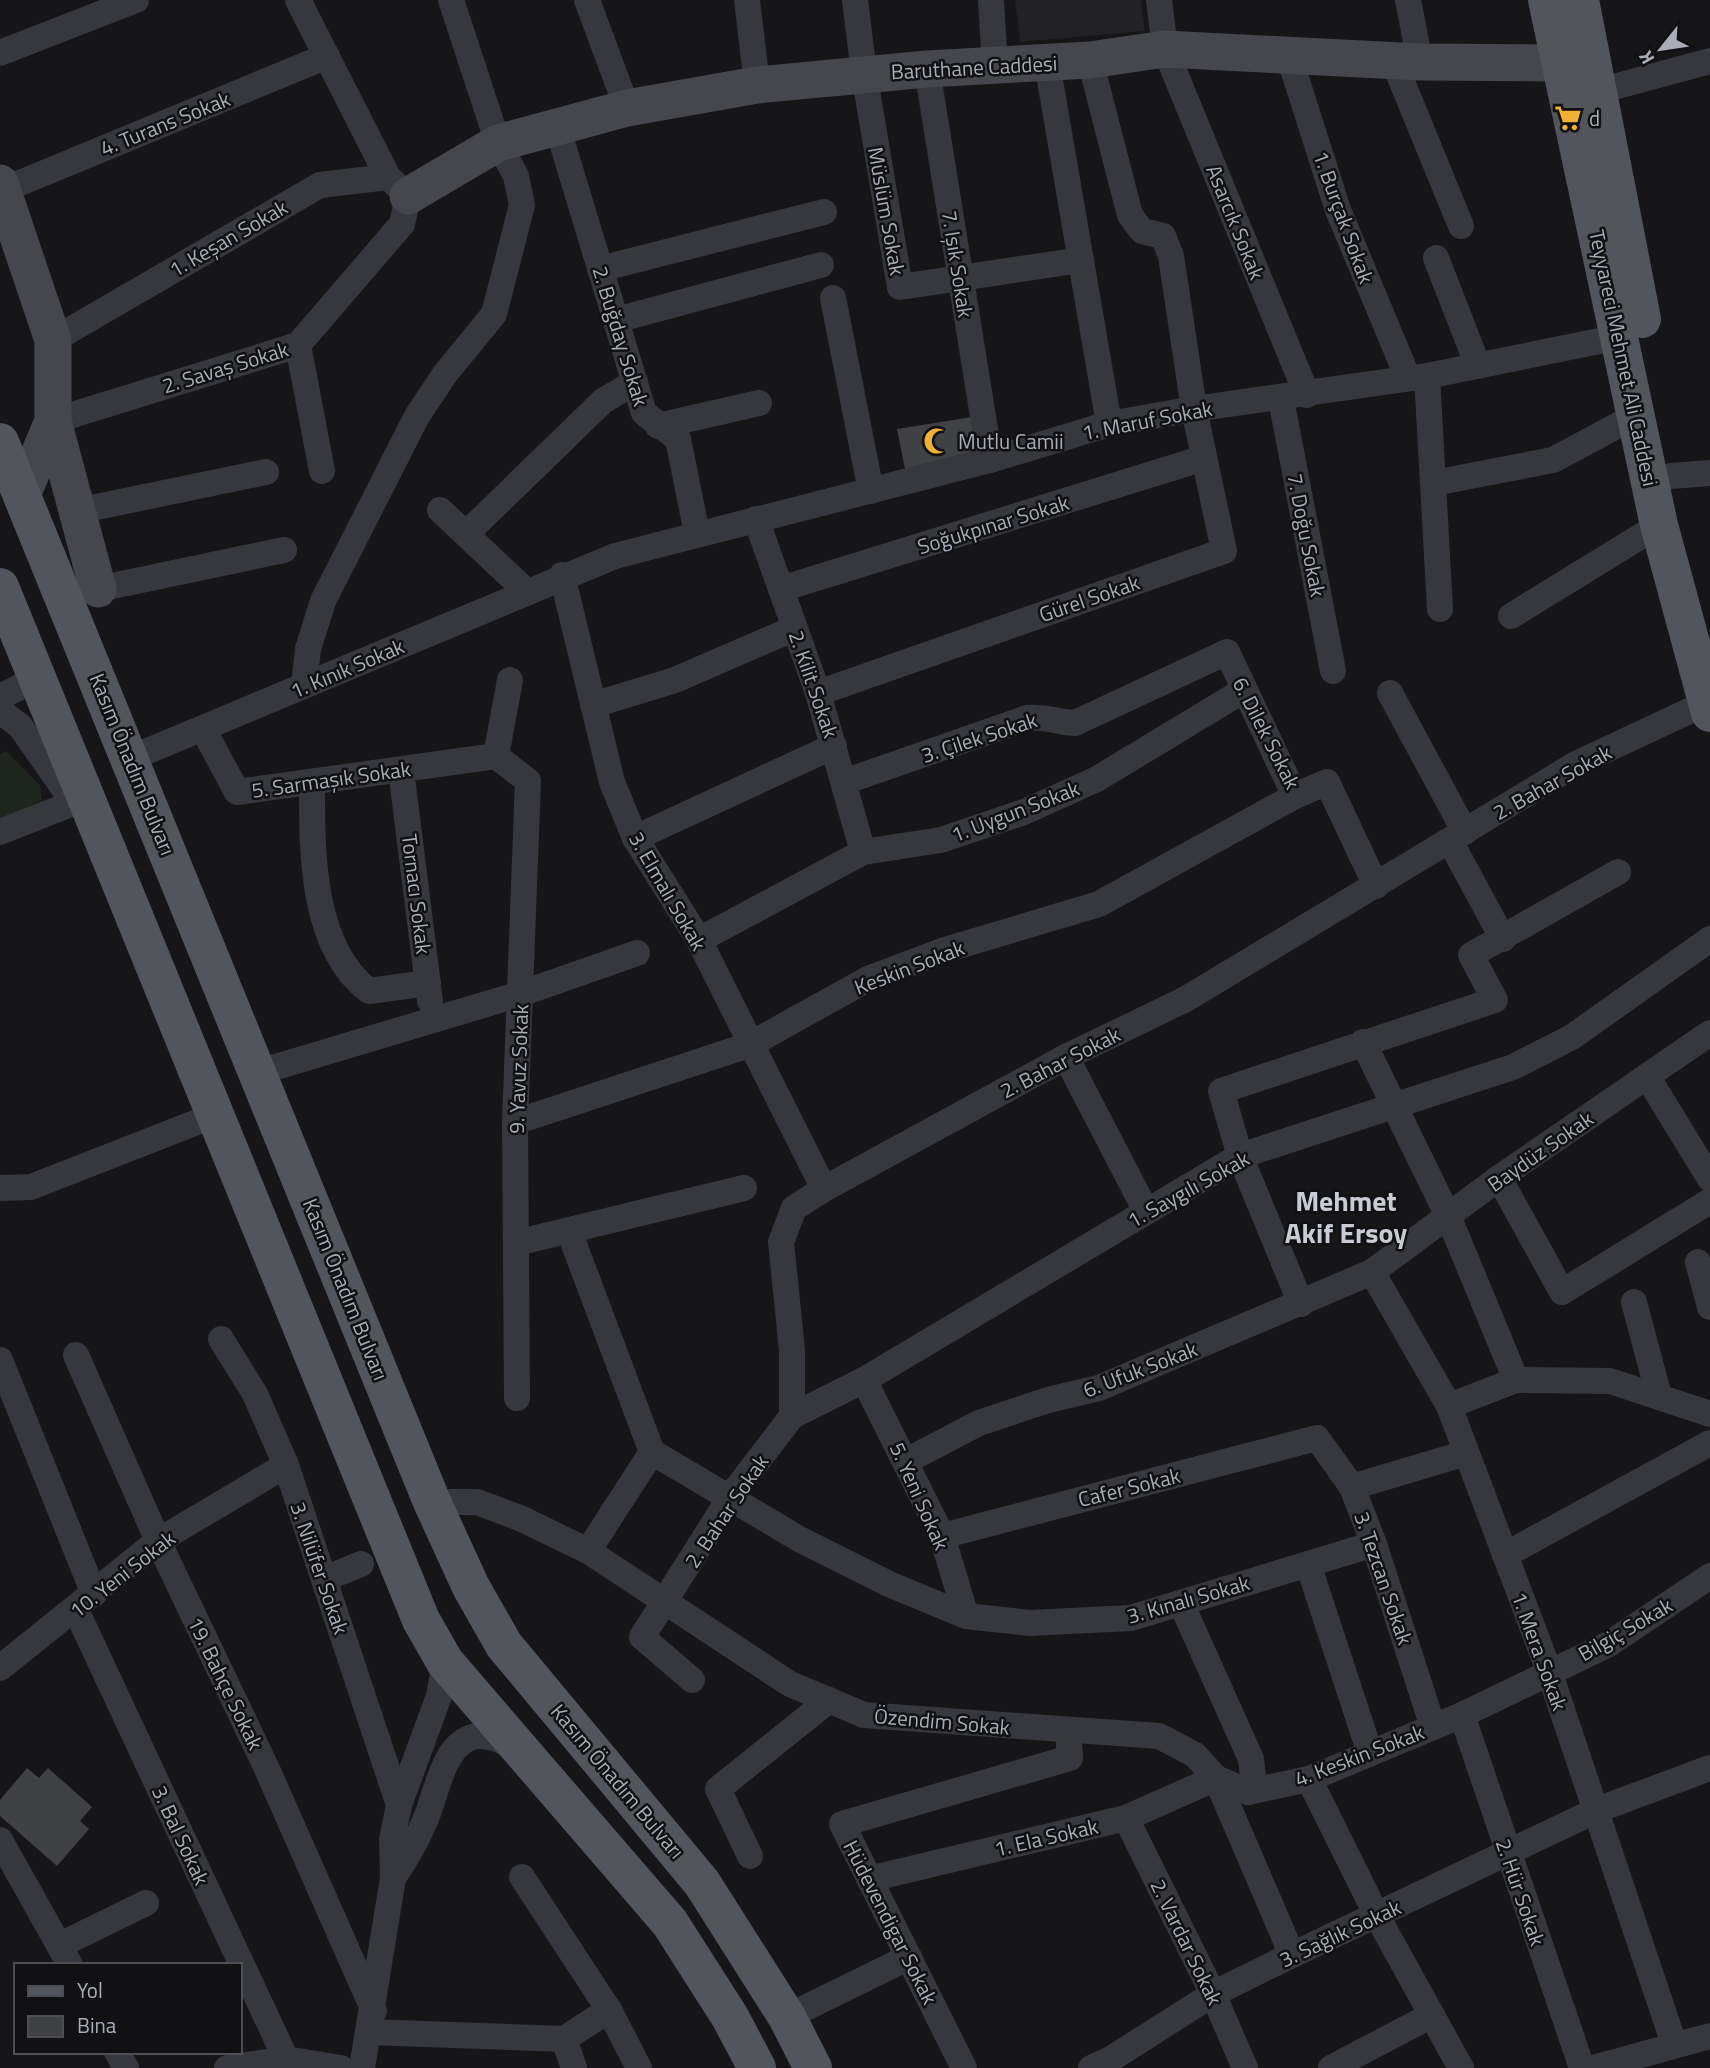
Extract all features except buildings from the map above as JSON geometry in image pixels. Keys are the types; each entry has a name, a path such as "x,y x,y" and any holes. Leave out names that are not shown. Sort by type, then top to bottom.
{"main road":[{"name":"Teyyareci Mehmet Ali Caddesi","path":"1547,0 1659,525 1708,708"},
{"name":"Teyyareci Mehmet Ali Caddesi","path":"1580,0 1671,476 1710,632"},
{"name":"Kasım Önadım Bulvarı","path":"0,442 432,1502 471,1587 504,1645 702,1882 787,2017 813,2068"},
{"path":"0,587 22,712 80,800 215,1115 390,1551 421,1620 445,1662 670,1923 730,2017 757,2068"}],"street":[{"path":"0,53 136,0"},
{"path":"299,0 398,186"},
{"path":"304,687 308,649 323,601 417,416 445,374 494,314 522,205 516,176 498,143 451,0"},
{"path":"587,0 627,108"},
{"path":"747,0 757,85"},
{"path":"855,0 864,74"},
{"path":"991,0 995,66"},
{"name":"Asarcık Sokak","path":"1159,0 1165,48 1294,397"},
{"path":"1408,0 1406,61 1461,226"},
{"name":"Baruthane Caddesi","path":"398,186 498,143 556,126 627,108 757,85 927,69 1090,60 1165,48 1406,61 1560,63"},
{"name":"1. Burçak Sokak","path":"1288,53 1338,210 1417,377 1434,483 1440,609"},
{"name":"4. Turans Sokak","path":"1,187 327,56"},
{"name":"Gürel Sokak","path":"818,693 1224,551 1194,409 1171,256 1163,236 1142,231 1130,215 1090,60"},
{"path":"1599,91 1710,61"},
{"path":"1047,63 1109,425"},
{"name":"7. Işık Sokak","path":"927,69 990,460"},
{"name":"Müslüm Sokak","path":"864,74 900,288 961,279"},
{"name":"2. Buğday Sokak","path":"556,126 644,413 678,439 697,534"},
{"name":"1. Keşan Sokak","path":"52,340 320,185 398,186"},
{"name":"2. Savaş Sokak","path":"53,421 298,345 402,224 398,186"},
{"path":"1,187 52,340 53,421 98,589 284,550"},
{"path":"600,269 824,212"},
{"path":"1436,258 1478,366"},
{"path":"961,279 1081,260"},
{"path":"616,320 821,265"},
{"path":"833,298 871,491"},
{"name":"1. Maruf Sokak","path":"562,575 615,556 990,460 1109,425 1194,409 1294,397 1417,377 1619,337"},
{"path":"298,345 322,471"},
{"path":"466,534 603,401 635,382"},
{"name":"7. Doğu Sokak","path":"1294,397 1333,671"},
{"path":"658,426 759,403"},
{"path":"1434,483 1553,460 1637,415"},
{"path":"22,495 53,421"},
{"name":"Soğukpınar Sokak","path":"781,589 1204,458"},
{"path":"77,512 266,472"},
{"path":"1671,476 1710,473"},
{"path":"440,510 526,591"},
{"name":"2. Kilit Sokak","path":"756,519 818,693 863,852"},
{"path":"1511,616 1659,525"},
{"name":"1. Kınık Sokak","path":"131,758 304,687 562,575"},
{"name":"3. Elmalı Sokak","path":"562,575 612,782 635,838 699,940 749,1045 824,1189"},
{"path":"593,705 675,680 795,628"},
{"name":"6. Dilek Sokak","path":"1227,652 1295,796 1327,782 1376,886"},
{"name":"3. Çilek Sokak","path":"844,782 1027,718 1047,716 1060,722 1075,723 1227,652"},
{"path":"496,756 510,680"},
{"name":"1. Uygun Sokak","path":"699,940 863,852 941,839 1024,812 1097,779 1244,690"},
{"path":"1390,693 1458,836 1503,939"},
{"path":"0,697 22,712"},
{"name":"2. Bahar Sokak","path":"692,1680 642,1637 666,1603 731,1496 792,1416 792,1350 781,1242 794,1208 1066,1057 1186,999 1576,765 1708,708"},
{"name":"5. Sarmaşık Sokak","path":"203,729 237,792 496,756"},
{"path":"635,838 834,746"},
{"name":"9. Yavuz Sokak","path":"496,756 528,781 515,1122 517,1398"},
{"name":"Tornacı Sokak","path":"401,770 432,1019"},
{"path":"312,782 312,862 327,928 352,978 369,991 428,983"},
{"name":"Keskin Sokak","path":"515,1122 749,1045 868,979 946,950 1100,904 1295,796"},
{"path":"0,832 80,800"},
{"path":"1301,1304 1240,1156 1220,1091 1495,1000 1471,956 1618,872"},
{"name":"1. Saygılı Sokak","path":"792,1416 864,1380 1240,1156 1513,1067 1572,1037 1710,939"},
{"path":"259,1072 520,994 637,953"},
{"name":"Baydüz Sokak","path":"1372,1272 1449,1218 1499,1178 1710,1033"},
{"path":"1363,1042 1449,1218 1516,1380"},
{"path":"1066,1057 1146,1211"},
{"path":"1647,1076 1710,1179"},
{"path":"0,1188 31,1187 215,1115"},
{"path":"1499,1178 1562,1292 1710,1201"},
{"path":"516,1243 744,1188"},
{"path":"569,1231 652,1452 588,1552"},
{"path":"1698,1262 1710,1307"},
{"name":"6. Ufuk Sokak","path":"906,1461 979,1423 1048,1400 1099,1388 1372,1272"},
{"name":"1. Mera Sokak","path":"1372,1272 1448,1406 1466,1452 1549,1671 1674,2044"},
{"path":"1634,1302 1659,1396"},
{"name":"3. Nilüfer Sokak","path":"221,1339 255,1394 286,1465 399,1805"},
{"name":"19. Bahçe Sokak","path":"76,1355 158,1542 267,1769 371,2022"},
{"name":"3. Bal Sokak","path":"0,1360 85,1602 286,2059"},
{"name":"5. Yeni Sokak","path":"864,1380 942,1536 966,1616"},
{"path":"1448,1406 1516,1380 1610,1381 1710,1414"},
{"name":"3. Tezcan Sokak","path":"1317,1438 1352,1487 1374,1544 1433,1727"},
{"name":"Cafer Sokak","path":"942,1536 1317,1438"},
{"path":"1505,1555 1710,1443"},
{"name":"3. Kınalı Sokak","path":"652,1452 731,1496 801,1540 889,1584 966,1616 1030,1623 1130,1618 1374,1544"},
{"path":"1352,1487 1466,1452"},
{"name":"10. Yeni Sokak","path":"1,1663 85,1602 158,1542 286,1465"},
{"name":"Özendim Sokak","path":"432,1502 477,1502 520,1518 588,1552 790,1684 864,1714 1159,1736 1195,1755 1216,1778 1292,1955"},
{"path":"324,1579 361,1564"},
{"path":"1308,1564 1370,1753"},
{"name":"Bilgiç Sokak","path":"1462,1715 1608,1644 1710,1576"},
{"path":"1181,1603 1251,1759 1253,1777 1248,1792 1216,1778"},
{"path":"362,2068 393,1878 392,1839 399,1805 435,1708 445,1662"},
{"path":"750,1856 718,1789 829,1700"},
{"name":"4. Keskin Sokak","path":"1248,1792 1309,1779 1462,1715"},
{"name":"2. Hür Sokak","path":"1462,1715 1582,2068"},
{"name":"Hüdevendigar Sokak","path":"964,2068 842,1824 1070,1758 1068,1730"},
{"path":"393,1878 409,1854 451,1751 467,1740 484,1735 497,1737 524,1754"},
{"name":"3. Sağlık Sokak","path":"1091,2068 1111,2059 1213,1994 1292,1955 1597,1810 1710,1768"},
{"name":"1. Ela Sokak","path":"870,1879 1126,1818 1216,1778"},
{"path":"1309,1779 1377,1916 1461,2068"},
{"name":"2. Vardar Sokak","path":"1126,1818 1213,1994 1245,2068"},
{"path":"0,1840 65,1955 146,1903"},
{"path":"522,1878 609,2010 639,2068"},
{"path":"787,2017 909,1957"},
{"path":"371,2022 564,2039 609,2010"},
{"path":"1331,2068 1432,2015"},
{"path":"1593,2068 1710,2036"},
{"path":"564,2039 574,2068"},
{"path":"227,2068 286,2059 341,2068"}],"shaded area":[{"path":"1015,0 1141,0 1145,31 1020,42"},
{"path":"6,751 40,785 42,800 0,821 0,754"}],"place":[{"name":"d","path":"1568,118"},
{"name":"Mutlu Camii","path":"937,441"}],"district":[{"name":"Mehmet Akif Ersoy","path":"1346,1216"}]}
